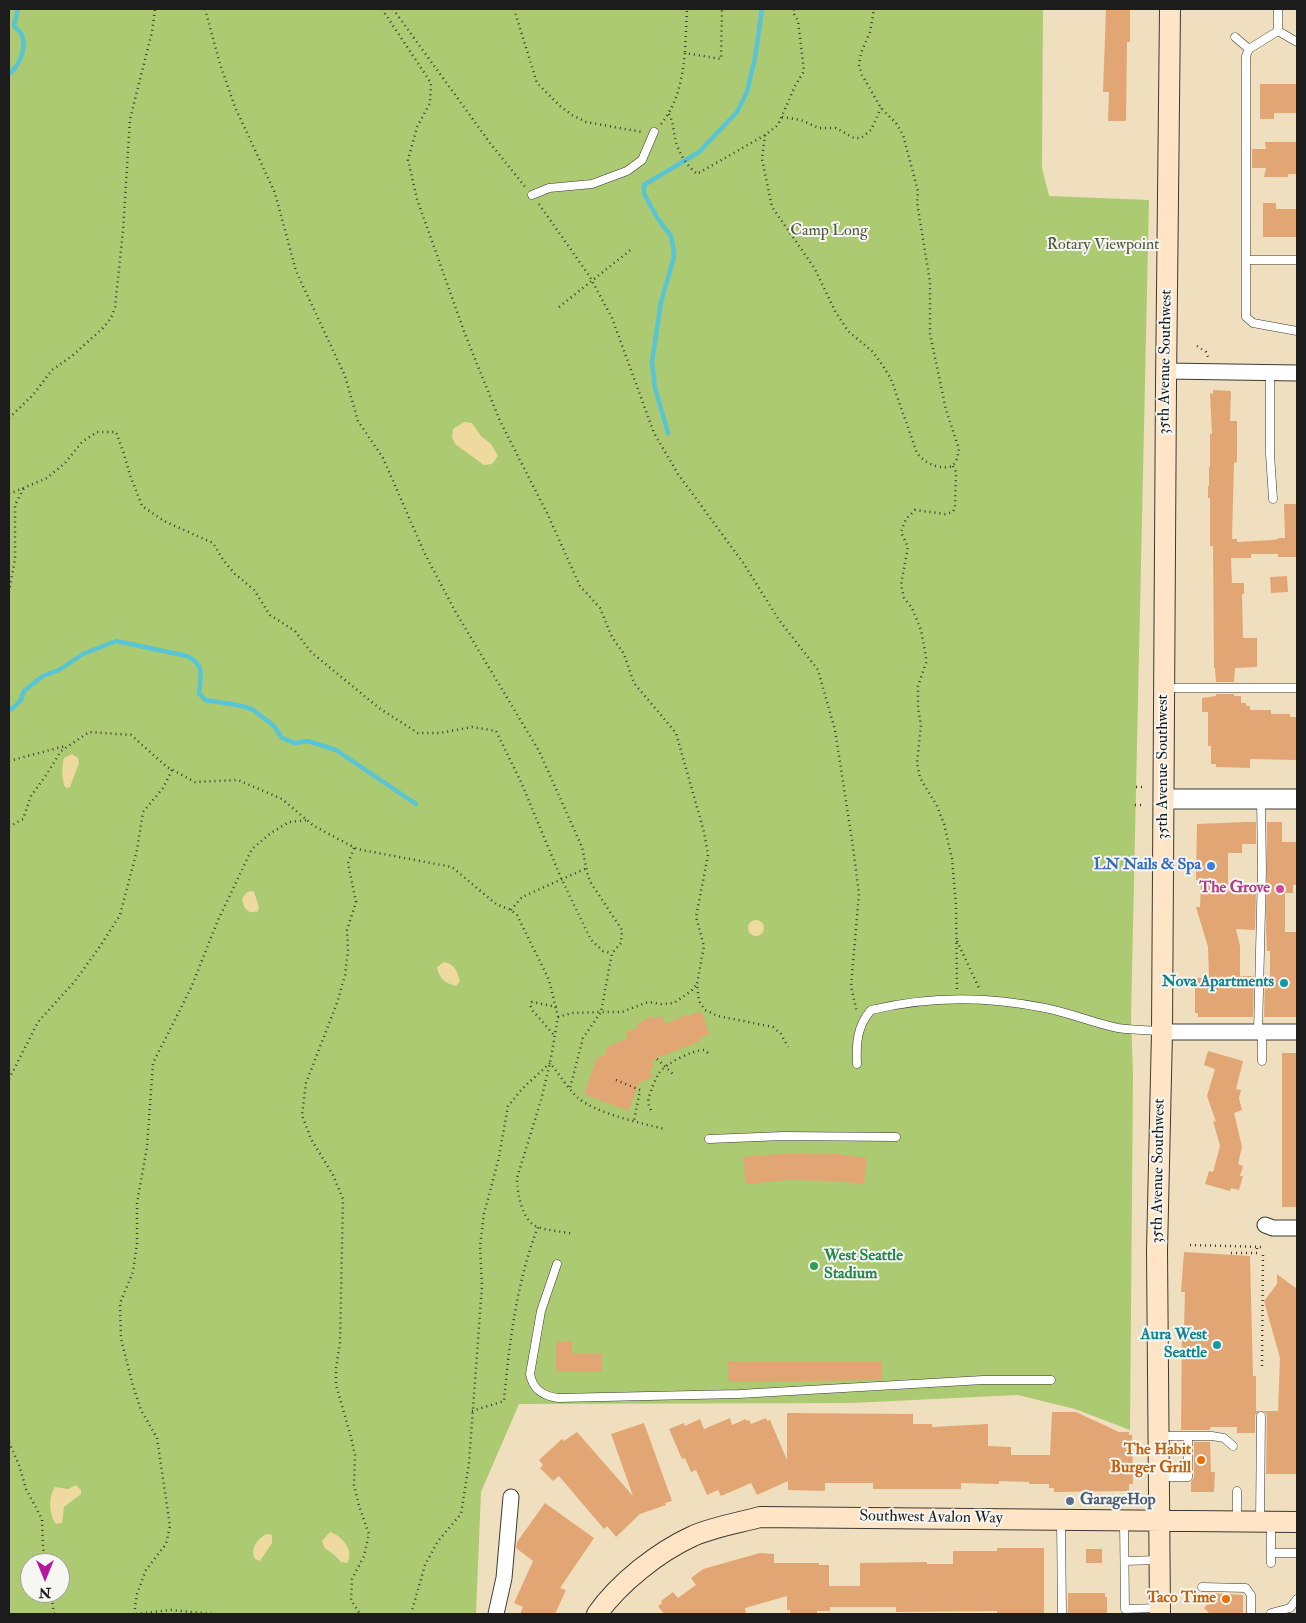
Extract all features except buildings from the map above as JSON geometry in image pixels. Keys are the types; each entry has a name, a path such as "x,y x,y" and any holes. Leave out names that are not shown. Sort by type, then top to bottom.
{"main road":[{"name":"35th Avenue Southwest","path":"1160,1611 1158,1560 1157,1250 1162,1032 1170,9"},
{"name":"Southwest Avalon Way","path":"597,1614 608,1599 648,1563 666,1550 695,1535 760,1517 1297,1522"}],"street":[{"path":"1166,370 1297,373"},
{"path":"1164,799 1297,799"},
{"path":"1162,1032 1297,1032"},
{"path":"1265,1225 1273,1228 1297,1228"},
{"path":"496,1614 504,1578 511,1497"}],"lane":[{"path":"1278,9 1278,31"},
{"path":"1278,31 1297,42"},
{"path":"1278,31 1250,49 1246,56 1246,317 1254,323 1297,331"},
{"path":"1235,37 1250,49"},
{"path":"532,195 549,188 592,184 627,171 642,160 654,132"},
{"path":"1246,260 1297,260"},
{"path":"1270,373 1270,454 1273,499"},
{"path":"1164,688 1297,688"},
{"path":"1261,799 1260,1032 1262,1061"},
{"path":"857,1064 857,1035 864,1018 871,1010 916,1002 958,998 1025,1004 1118,1028 1162,1032"},
{"path":"709,1139 783,1136 896,1138"},
{"path":"557,1264 541,1311 530,1374 534,1387 550,1397 739,1394 982,1380 1051,1380"},
{"path":"1261,1416 1266,1521 1271,1563"},
{"path":"1158,1436 1212,1436 1224,1438 1233,1446"},
{"path":"1158,1477 1188,1477 1188,1436"},
{"path":"1237,1490 1237,1521"},
{"path":"1060,1519 1062,1614"},
{"path":"1124,1520 1126,1609 1160,1611"},
{"path":"1271,1552 1297,1553"},
{"path":"1125,1561 1158,1560"},
{"path":"1202,1587 1246,1588 1251,1595 1251,1614"},
{"path":"1271,1613 1290,1608 1297,1599"}],"path":[{"path":"9,418 33,395 52,370 103,328 111,318 123,231 130,119 152,32 155,9"},
{"path":"206,9 220,64 235,107 276,193 296,271 345,376 358,421 383,458 424,552 455,610 539,752 582,847 591,883 622,930 620,943 612,953 602,1012 583,1038 570,1088"},
{"path":"382,9 431,83 430,103 417,127 408,160 417,199 465,334 500,421 547,513 580,586 600,608 612,637 624,654 634,683 676,733 704,832 708,856 696,916 704,946 697,984 697,996 705,1010 718,1016 773,1028 781,1034 788,1047"},
{"path":"393,9 490,143 556,227 592,280 612,318 654,433 678,474 744,564 779,620 818,670 835,730 859,894 851,986 858,1015"},
{"path":"514,9 537,83 560,106 586,122 632,131 654,132 670,114 677,98 686,52 687,9"},
{"path":"686,52 721,59 722,9"},
{"path":"670,114 673,120 676,146 686,164 697,174 765,135 778,125 795,86 804,71 798,21 794,9"},
{"path":"765,135 762,159 772,207 815,269 835,311 848,331 873,352 891,379 917,453 931,464 945,468 953,466 957,460 959,449 946,410 930,334 930,282 918,191 904,135 896,123 881,108 862,75 859,65 861,53 870,32 874,9"},
{"path":"782,117 801,120 819,128 836,128 854,138 861,138 871,130 881,108"},
{"path":"559,307 633,248"},
{"path":"1197,346 1206,352 1208,361"},
{"path":"9,494 47,478 65,463 82,442 97,432 116,432 142,506 164,521 214,543 224,561 235,574 254,590 270,615 295,630 311,652 378,708 418,733 440,733 472,727 496,731 521,782 561,878 591,940 603,951 612,953"},
{"path":"953,466 956,472 955,507 953,512 945,514 915,510 902,525 901,532 908,547 901,586 904,598 912,608 921,630 926,656 926,663 918,686 918,708 921,724 917,763 920,778 937,806 950,851 956,905 957,987"},
{"path":"9,592 15,559 15,505 25,487"},
{"path":"9,827 23,818 31,796 61,751 89,732 131,735 172,770 195,782 238,780 282,799 314,826 354,848 406,860 452,867 496,904 511,910 517,915 544,968 557,1007 558,1017 550,1063 541,1100 517,1178 518,1194 524,1213 533,1225 573,1234"},
{"path":"9,760 69,745"},
{"path":"9,1079 38,1022 75,981 120,915 137,850 143,812 163,788 172,770"},
{"path":"1136,786 1142,786"},
{"path":"1136,805 1142,805"},
{"path":"213,1614 171,1610 135,1614 137,1594 146,1570 166,1544 170,1526 157,1438 141,1410 121,1339 120,1303 133,1272 137,1244 137,1203 147,1147 153,1063 191,988 218,920 252,849 271,833 289,822 308,820"},
{"path":"354,848 348,863 356,902 347,930 348,950 345,976 337,1003 306,1083 302,1115 312,1139 333,1175 343,1200 340,1343 336,1368 336,1385 355,1455 354,1485 369,1534 364,1556 352,1579 351,1600 360,1614"},
{"path":"511,910 522,897 587,868"},
{"path":"957,940 976,977 980,990"},
{"path":"558,1017 572,1013 622,1012 648,1002 668,1005 691,992 697,984"},
{"path":"554,1034 530,1005 532,1002 536,1002 557,1007"},
{"path":"651,1110 648,1102 649,1096 659,1073 665,1067 696,1051 704,1050 708,1053"},
{"path":"657,1060 673,1074"},
{"path":"550,1063 577,1097 597,1109 664,1129"},
{"path":"411,1614 425,1565 438,1541 461,1514 469,1463 482,1286 480,1246 484,1214 499,1156 508,1106 523,1088 550,1063"},
{"path":"616,1080 640,1090 634,1120"},
{"path":"472,1411 504,1401 519,1289 538,1227"},
{"path":"1190,1245 1257,1247 1262,1249 1262,1366"},
{"path":"1231,1253 1257,1253 1257,1247"},
{"path":"9,1442 19,1465 26,1489 42,1519 44,1553"}],"green space":[{"path":"9,9 1043,9 1042,168 1049,196 1149,200 1131,1017 1133,1074 1130,1430 1075,1409 1018,1395 851,1403 519,1404 481,1492 476,1614 9,1614"}],"sand":[{"path":"464,422 472,423 481,436 491,444 498,456 492,464 484,465 455,444 452,437 453,429"},
{"path":"72,754 78,758 79,763 68,788 65,787 62,772 64,758"},
{"path":"254,892 259,907 258,911 255,912 247,910 242,899 246,893"},
{"path":"753,920 759,920 764,925 762,934 753,936 748,931 748,925"},
{"path":"444,962 451,964 457,971 460,981 456,986 445,982 439,974 437,967"},
{"path":"76,1485 81,1490 81,1494 64,1507 62,1523 56,1524 50,1505 51,1495 55,1487 68,1489"},
{"path":"330,1532 346,1544 349,1554 347,1563 341,1562 324,1546 322,1541"},
{"path":"267,1534 272,1535 272,1543 260,1561 255,1559 254,1548 257,1541"}],"waterway":[{"path":"9,74 19,62 23,51 21,34 14,26 18,9"},
{"path":"668,433 655,388 652,362 661,302 674,257 673,246 671,236 658,219 644,194 644,185 699,152 737,112 747,92 755,58 762,9"},
{"path":"9,708 12,709 21,700 24,691 43,676 59,670 83,654 116,641 187,656 193,659 199,667 201,676 199,693 205,700 252,709 274,726 282,738 295,743 308,741 336,750 416,804"}],"place":[{"name":"LN Nails & Spa","path":"1211,866"},
{"name":"The Grove","path":"1280,889"},
{"name":"Nova Apartments","path":"1284,983"},
{"name":"West Seattle Stadium","path":"814,1266"},
{"name":"Aura West Seattle","path":"1217,1345"},
{"name":"The Habit Burger Grill","path":"1201,1460"},
{"name":"GarageHop","path":"1070,1501"},
{"name":"Taco Time","path":"1226,1599"}],"park label":[{"name":"Camp Long","path":"829,232"},
{"name":"Rotary Viewpoint","path":"1103,246"}]}
